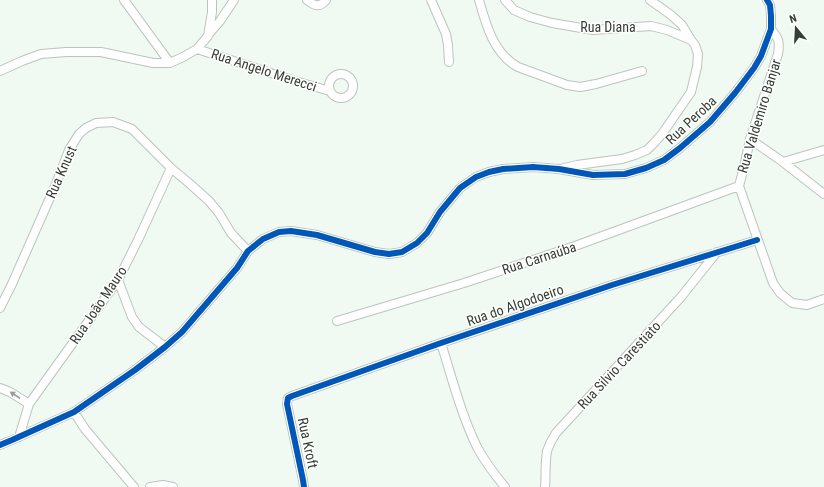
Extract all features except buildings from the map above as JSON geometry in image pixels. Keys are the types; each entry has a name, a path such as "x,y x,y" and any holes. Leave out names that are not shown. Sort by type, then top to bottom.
{"street":[{"path":"124,0 170,63"},
{"path":"208,36 212,12 212,0"},
{"path":"0,71 41,54 66,52 102,52 153,62 170,63 183,58 197,48 220,21 234,0"},
{"path":"307,0 315,5 322,4 326,0"},
{"path":"431,0 446,34 449,62"},
{"path":"479,0 487,27 498,47 505,59 518,67 567,85 580,87 642,71"},
{"name":"Rua Diana","path":"505,0 514,10 530,17 552,23 593,30 651,26 667,30 691,40"},
{"path":"0,444 74,412 135,370 165,347 182,332 214,295 237,268 248,251 263,239 279,232 291,231 317,235 375,252 389,254 402,252 417,243 427,233 440,212 460,188 476,177 502,169 533,167 559,169 622,159 647,150 662,134 691,92 697,67 698,54 695,46 682,25 650,0"},
{"path":"762,0 769,2"},
{"name":"Rua Peroba","path":"559,169 593,175 624,174 646,168 664,160 680,148 710,122 754,68 761,56 771,29 769,2"},
{"name":"Rua Valdemiro Banjar","path":"771,29 780,42 778,54 750,139 739,186 773,284 780,293 792,303 807,305 824,299"},
{"name":"Rua Angelo Merecci","path":"197,48 294,81 330,91"},
{"name":"Rua Knust","path":"0,308 56,184 69,150 79,134 96,122 113,122 132,129 171,168 209,200 219,212 231,233 248,251"},
{"path":"750,139 783,162 824,194"},
{"path":"783,162 824,150"},
{"name":"Rua João Mauro","path":"19,437 29,404 118,280 171,168"},
{"name":"Rua Carnaúba","path":"337,321 464,283 567,249 739,186"},
{"name":"Rua do Algodoeiro","path":"287,404 288,398 292,396 441,343 612,285 757,240"},
{"name":"Rua Silvio Carestiato","path":"545,487 548,451 556,433 681,297 717,252"},
{"path":"118,280 132,317 139,327 165,347"},
{"path":"441,343 463,414 478,448 489,467 505,487"},
{"path":"0,388 10,392 29,404"},
{"name":"Rua Kroft","path":"287,404 304,487"},
{"path":"74,412 85,429 134,487"},
{"path":"150,487 163,485 173,487"}],"cycle path":[{"path":"0,445 74,412 135,370 182,332 237,268 248,251 263,239 279,232 291,231 317,235 375,252 389,254 402,252 417,243 427,233 440,212 460,188 476,177 489,172 503,169 533,167 559,169 593,175 625,174 646,168 664,160 710,122 754,68 761,56 771,29 770,5 767,0"},
{"path":"304,487 287,404 288,398 441,343 612,285 757,240"}]}
